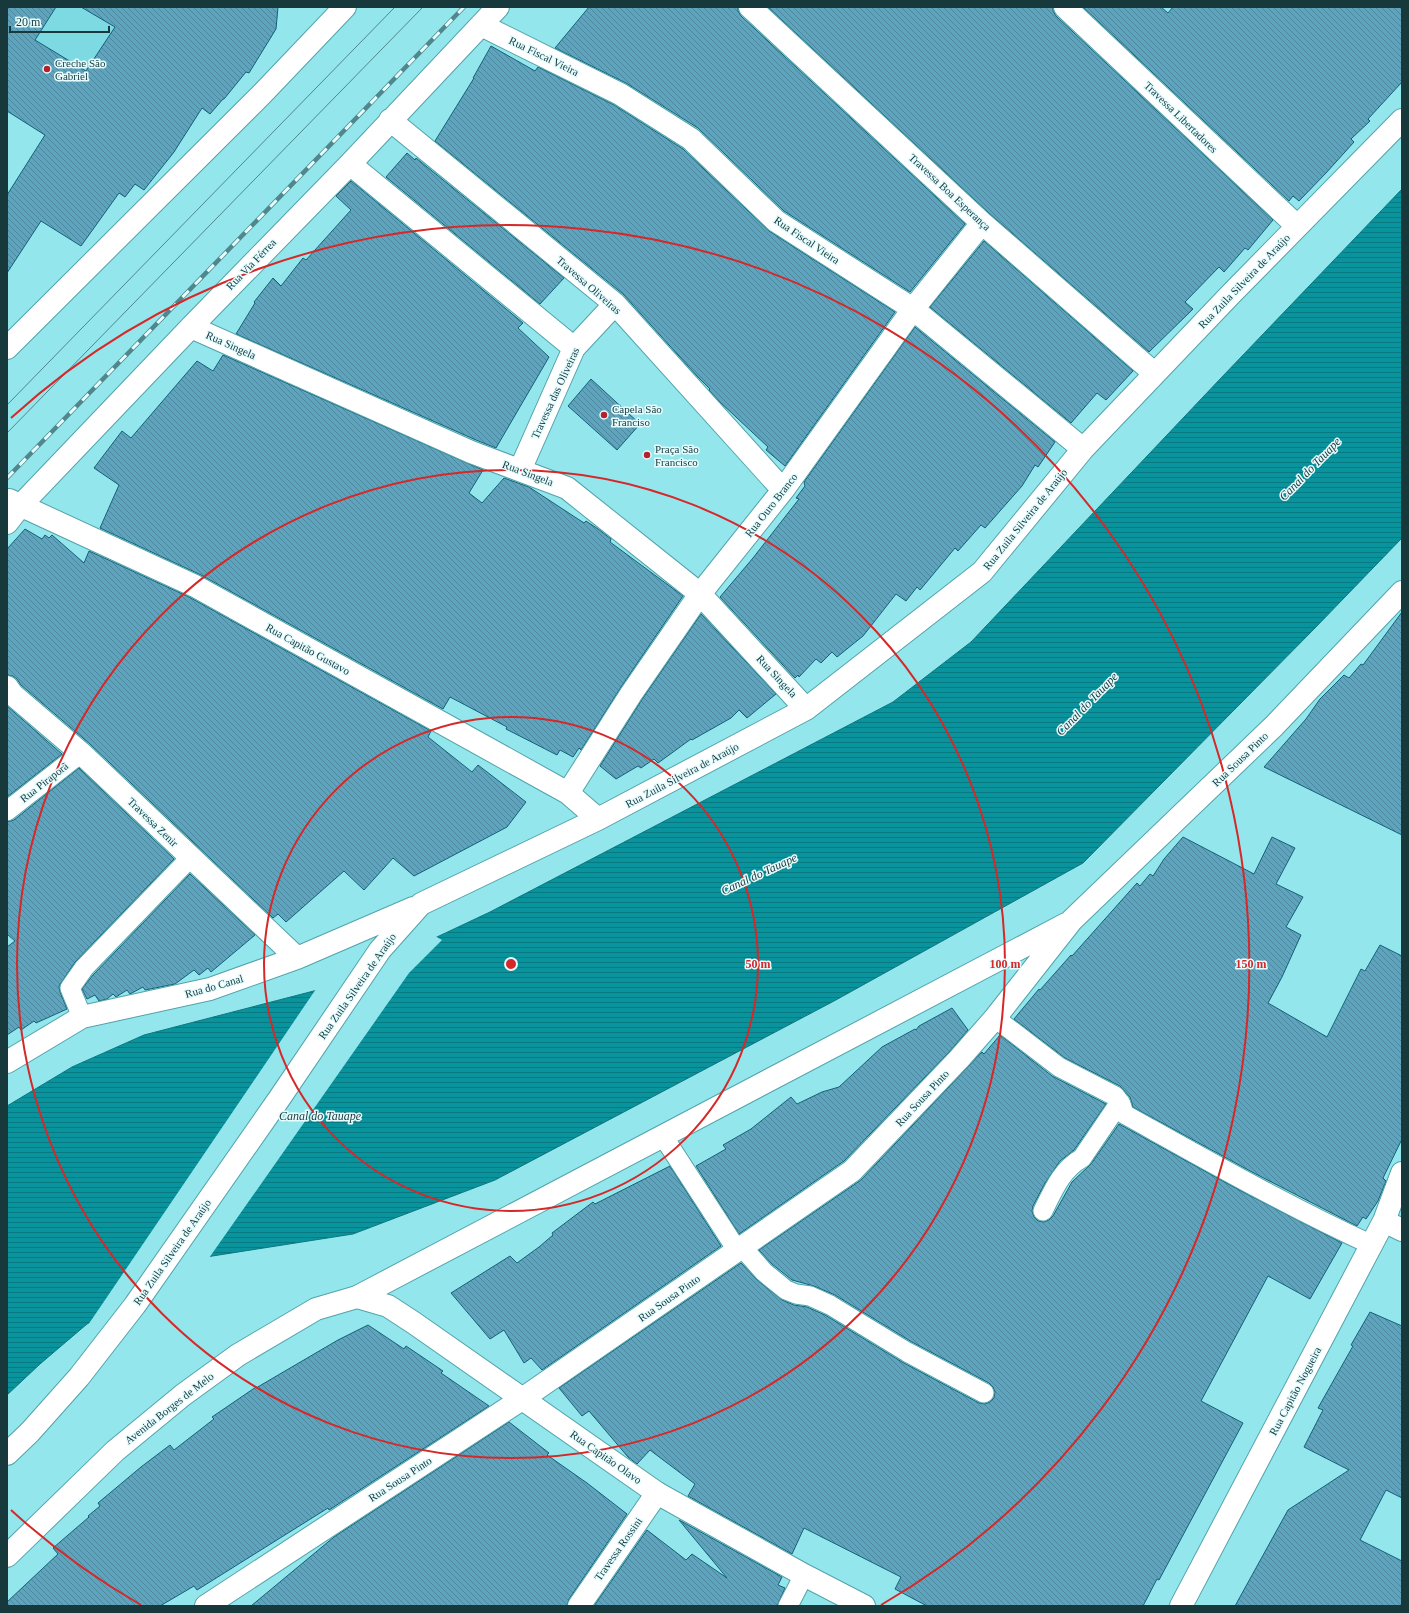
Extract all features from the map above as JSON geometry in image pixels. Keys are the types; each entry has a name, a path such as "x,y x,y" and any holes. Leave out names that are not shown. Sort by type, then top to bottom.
{"street":[{"path":"7,348 262,94 345,7"},
{"name":"Rua Via Férrea","path":"7,523 14,502 191,326 350,164 498,7"},
{"name":"Travessa Boa Esperança","path":"750,7 982,223 1154,373"},
{"name":"Travessa Libertadores","path":"1065,7 1297,226"},
{"name":"Rua Fiscal Vieira","path":"480,25 620,94 691,139 776,221 913,309 1083,449"},
{"name":"Travessa Oliveiras","path":"390,120 615,304 783,490"},
{"name":"Rua Zuila Silveira de Araújo","path":"7,1454 30,1432 79,1378 135,1305 279,1099 380,950 421,904 598,819 806,709 982,572 1083,449 1154,373 1402,120"},
{"path":"350,164 574,348"},
{"name":"Rua Ouro Branco","path":"568,793 631,694 700,594 783,490 913,309 982,223"},
{"name":"Travessa das Oliveiras","path":"520,470 574,348 615,304"},
{"name":"Rua Singela","path":"191,326 471,452 567,488 700,594 806,709"},
{"name":"Rua Capitão Gustavo","path":"14,502 195,586 568,793 598,819"},
{"name":"Rua Sousa Pinto","path":"206,1606 522,1399 852,1171 959,1059 995,1018 1072,920 1274,726 1402,592"},
{"name":"Travessa Zenir","path":"7,687 12,694 81,753 297,958"},
{"name":"Rua do Canal","path":"7,1062 82,1017 210,989 297,958 421,904"},
{"name":"Rua Sousa Pinto","path":"357,1297 1072,920"},
{"name":"Rua Capitão Nogueira","path":"1181,1606 1372,1245 1393,1226 1402,1173"},
{"name":"Rua Capitão Olavo","path":"357,1297 388,1306 657,1493 804,1575 864,1606"},
{"name":"Avenida Borges de Melo","path":"7,1556 115,1450 183,1395 238,1355 316,1309 357,1297"},
{"name":"Travessa Rossini","path":"579,1606 657,1493"}],"lane":[{"name":"Rua Piraporã","path":"7,811 81,753"},
{"path":"82,1017 70,988 81,973 191,858"},
{"path":"995,1018 1059,1067 1115,1096 1120,1102 1124,1114 1231,1173 1372,1245"},
{"path":"1043,1211 1064,1172 1073,1163 1082,1158 1120,1102"},
{"path":"664,1136 739,1249 786,1290 796,1294 810,1296 830,1305 907,1352 984,1393"},
{"path":"788,1606 804,1575"}],"shaded area":[{"name":"Creche São Gabriel","path":"7,7 83,7 115,27 44,135 7,111"}],"water":[{"name":"Canal do Tauape","path":"1402,189 1402,538 1083,863 834,1001 495,1180 353,1234 206,1257 87,1324 40,1364 7,1395 7,1106 72,1067 144,1035 333,986 490,912 893,702 971,642"}],"pier":[{"path":"435,936 442,940 409,973 209,1258 86,1328 316,989 333,984"}],"building":[{"path":"7,7 56,7 35,40 86,71 115,27 81,7 278,7 276,29 249,73 246,72 210,114 202,108 174,152 144,190 135,184 125,197 119,193 81,246 41,221 7,273 7,195 45,135 7,111"},
{"path":"589,7 738,7 738,11 741,16 965,224 910,292 784,211 698,128 626,83 555,48"},
{"path":"768,7 1053,7 1053,11 1056,16 1273,220 1248,250 1245,248 1224,272 1219,267 1185,302 1193,309 1149,352 990,214"},
{"path":"1083,7 1161,7 1168,13 1173,7 1402,7 1402,82 1368,119 1370,121 1351,139 1354,142 1326,173 1299,201 1293,196 1289,201"},
{"path":"491,46 535,71 538,67 614,105 683,149 769,231 895,312 785,466 766,450 768,447 720,402 709,390 710,389 623,294 435,141 474,78"},
{"path":"407,153 415,160 416,158 564,278 540,304 386,177"},
{"path":"351,181 523,323 518,328 549,357 496,448 236,334 255,303 254,302 273,278 281,286 303,258 306,260 351,210 336,196"},
{"path":"984,241 1133,371 1106,400 1097,393 1071,423 930,307"},
{"path":"915,327 1055,442 1038,467 1035,465 1022,486 985,528 981,525 958,551 955,548 920,590 917,587 906,601 896,594 863,636 837,657 832,652 821,663 816,659 799,677 798,675 795,678 720,597 753,558 799,499 796,498 805,486 804,482"},
{"path":"223,355 483,470 469,493 482,503 504,478 529,487 584,523 586,521 598,529 611,539 610,542 683,596 621,687 581,750 579,748 573,757 560,750 557,755 506,729 507,727 450,697 443,709 201,575 100,528 119,485 94,468 122,431 131,438 197,361 213,371"},
{"name":"Capela São Franciso","path":"591,379 640,424 617,450 568,406"},
{"path":"25,529 42,539 45,535 49,538 52,535 84,563 89,551 189,597 431,731 428,737 472,772 478,765 526,802 507,827 414,876 393,858 364,890 344,871 286,922 278,914 273,918 90,744 21,685 17,679 13,676 7,675 7,549"},
{"path":"1402,612 1402,835 1264,767 1306,719 1320,699 1344,675 1349,678 1361,664 1363,665"},
{"path":"701,614 776,694 747,718 739,710 731,718 692,740 691,739 658,763 654,759 641,768 638,766 616,779 600,766 641,701"},
{"path":"7,706 62,754 7,797"},
{"path":"79,768 174,859 75,962 59,986 67,1009 36,1023 34,1021 21,1030 19,1027 7,1035 7,947 15,941 7,934 7,822 14,820"},
{"path":"1183,837 1254,874 1272,837 1295,848 1276,884 1303,897 1286,927 1301,935 1282,977 1268,1003 1327,1037 1361,969 1365,971 1380,945 1402,956 1402,1139 1383,1178 1386,1181 1378,1201 1366,1219 1363,1217 1357,1226 1252,1172 1133,1107 1130,1097 1120,1086 1065,1058 1014,1019 1039,989 1040,990 1071,955 1072,956 1137,883 1140,886 1150,874 1153,876 1164,859"},
{"path":"190,874 255,935 211,972 208,968 199,975 194,970 175,984 145,990 143,987 130,994 127,990 116,997 113,994 107,999 99,1001 95,995 87,999 82,989 93,975"},
{"path":"952,1008 968,1030 950,1051 844,1161 739,1234 696,1166 726,1149 723,1145 751,1129 791,1097 797,1104 822,1092 839,1087 882,1047 915,1029 916,1030 919,1026"},
{"path":"1000,1035 1052,1076 1106,1104 1074,1150 1060,1161 1045,1183 1032,1211 1034,1217 1038,1221 1044,1222 1053,1216 1072,1182 1091,1164 1119,1124 1241,1191 1342,1243 1310,1299 1268,1276 1201,1401 1243,1423 1159,1580 1157,1579 1143,1606 927,1606 895,1589 901,1577 804,1528 792,1554 688,1496 695,1484 650,1450 637,1464 628,1457 589,1411 582,1416 559,1388 741,1263 757,1280 782,1300 794,1305 807,1307 825,1315 902,1362 979,1403 985,1404 990,1402 994,1398 995,1392 989,1383 912,1342 835,1295 814,1286 792,1280 772,1264 759,1250 861,1180 982,1052 984,1054"},
{"path":"670,1166 721,1246 542,1370 531,1358 524,1363 504,1330 490,1339 451,1293 510,1256 517,1263 553,1235 552,1233 593,1202 595,1204"},
{"path":"1370,1312 1402,1326 1402,1498 1386,1490 1360,1540 1402,1561 1402,1606 1235,1606 1288,1510 1349,1470 1304,1447 1323,1410 1318,1408 1353,1346 1351,1345"},
{"path":"368,1325 404,1349 406,1346 443,1371 441,1373 489,1406 329,1510 328,1508 197,1590 194,1586 160,1606 7,1606 7,1602 58,1554 53,1548 100,1506 98,1503 141,1467 170,1445 174,1450 214,1419 212,1417 256,1387 338,1340"},
{"path":"509,1422 549,1453 547,1455 587,1483 627,1514 569,1599 567,1606 251,1606 334,1537"},
{"path":"679,1520 782,1577 778,1585 785,1588 777,1606 594,1606 647,1530 686,1560 692,1554 727,1578"}],"tram line":[{"path":"7,405 395,7"},
{"path":"7,433 423,7"}],"railway":[{"path":"7,478 464,7"}],"place":[{"name":"Creche São Gabriel","path":"47,69"},
{"name":"Capela São Franciso","path":"604,415"},
{"name":"Praça São Francisco","path":"647,455"}]}
